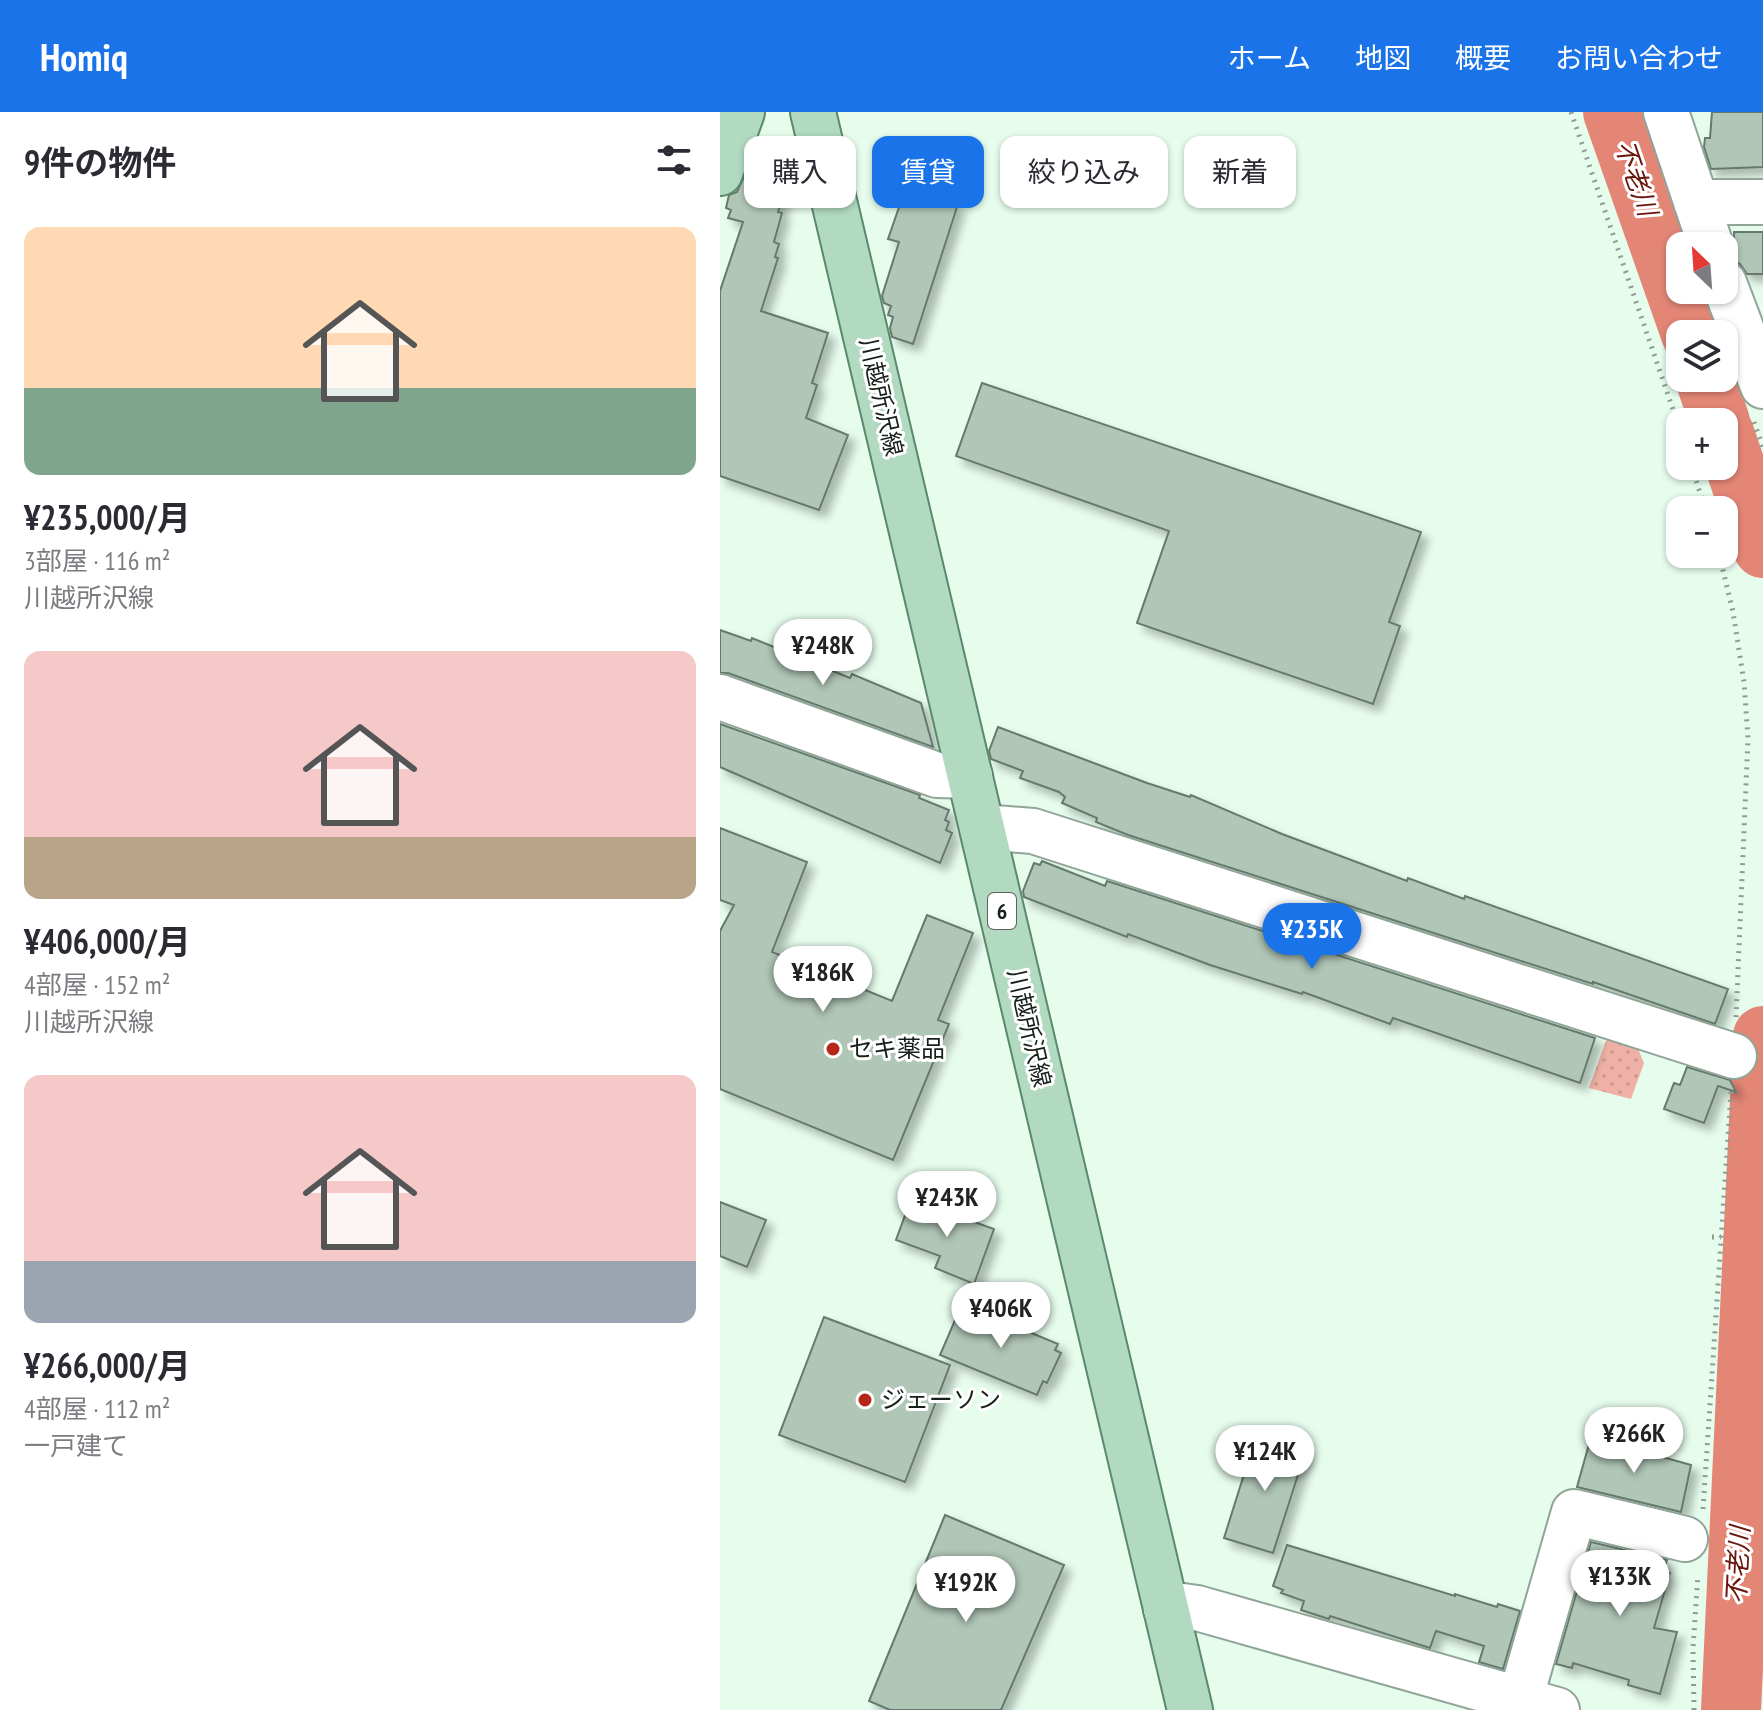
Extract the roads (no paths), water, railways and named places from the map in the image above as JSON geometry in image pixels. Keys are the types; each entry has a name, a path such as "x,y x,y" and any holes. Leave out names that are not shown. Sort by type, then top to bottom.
{"main road":[{"name":"川越所沢線","path":"813,112 1190,1710"}],"street":[{"path":"1666,112 1706,232"},
{"path":"1696,202 1763,202"},
{"path":"1735,304 1752,335 1763,386"},
{"path":"720,697 937,775 970,776"},
{"path":"982,827 1033,831 1734,1056"},
{"path":"1166,1609 1183,1606 1197,1608 1538,1705 1574,1512 1695,1540"}],"waterway":[{"name":"不老川","path":"1613,112 1686,320"},
{"name":"不老川","path":"1710,392 1715,408"},
{"name":"不老川","path":"1738,474 1763,548"},
{"name":"不老川","path":"1731,1710 1763,1036"}],"place":[{"name":"セキ薬品","path":"833,1049"},
{"name":"ジェーソン","path":"865,1400"}]}
